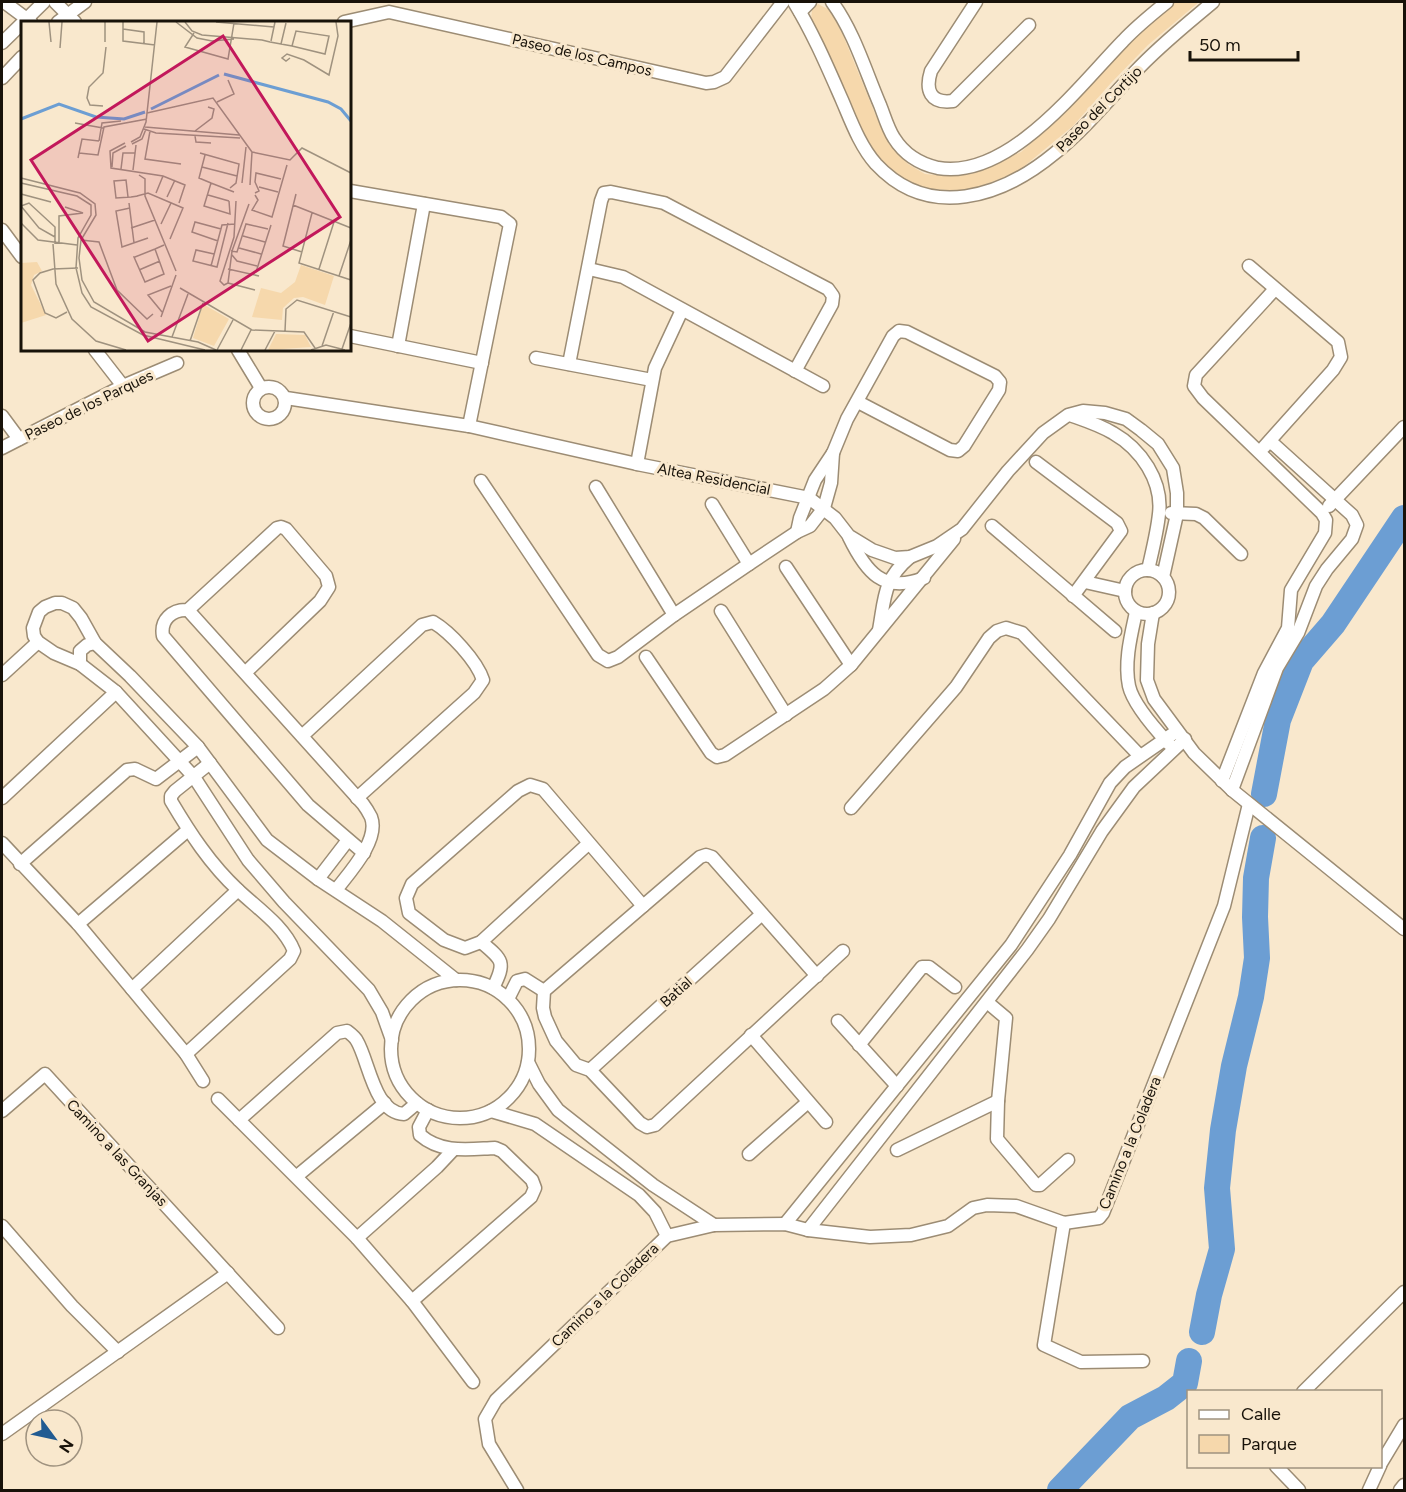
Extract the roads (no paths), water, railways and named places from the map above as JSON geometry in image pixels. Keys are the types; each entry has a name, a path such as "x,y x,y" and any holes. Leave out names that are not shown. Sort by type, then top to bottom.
{"street":[{"path":"4,2 29,20 44,2"},
{"path":"55,2 66,20 85,2"},
{"name":"Paseo de los Campos","path":"348,21 388,12 706,83 725,78 783,2"},
{"path":"797,7 810,2"},
{"name":"Paseo del Cortijo","path":"832,2 848,28 894,138 911,157 928,166 949,169 978,164 1015,146 1038,129 1126,38 1167,2"},
{"path":"976,2 931,71 927,83 929,92 935,99 944,102 953,101 1029,25"},
{"name":"Paseo del Cortijo","path":"797,7 813,34 860,140 875,163 909,189 925,195 965,197 991,190 1022,175 1054,154 1083,128 1154,53 1213,2"},
{"path":"2,43 21,27"},
{"path":"2,78 21,58"},
{"path":"351,190 501,217 510,224 469,426"},
{"path":"568,364 601,201 604,194 610,192 664,202 828,289 833,296 832,304 795,371"},
{"path":"398,346 424,204"},
{"path":"2,230 21,256"},
{"path":"1249,266 1338,342 1341,357 1333,370 1259,452"},
{"path":"589,269 622,277 823,386"},
{"path":"1222,782 1264,673 1288,628 1291,590 1324,533 1326,520 1322,513 1203,398 1194,386 1196,375 1275,289"},
{"path":"637,464 655,368 682,310"},
{"path":"797,532 815,480 833,453 847,419 893,336 899,331 907,332 995,376 1000,382 999,390 964,446 958,451 950,450 858,402"},
{"path":"351,336 482,363"},
{"path":"95,351 123,386"},
{"path":"238,351 261,388"},
{"path":"536,358 652,380"},
{"name":"Paseo de los Parques","path":"2,448 123,386 177,363"},
{"path":"273,387 286,398 283,411 271,420 265,419 254,410 255,396 261,388 273,387"},
{"name":"Altea Residencial","path":"286,398 469,426 637,464 809,498 835,518 849,536 881,554 895,558 910,557 938,546 962,529 1008,471 1043,433 1068,415"},
{"path":"1068,415 1083,411 1105,413 1126,419 1158,444 1173,468 1177,493 1177,514 1163,578"},
{"path":"1068,415 1112,432 1133,447 1153,477 1159,494 1159,513 1148,570"},
{"path":"2,416 19,439"},
{"path":"1322,513 1404,427"},
{"path":"1232,790 1277,668 1298,633 1316,586 1352,538 1357,525 1352,515 1270,441"},
{"path":"481,481 598,655 608,661 618,657 674,615 749,564 810,526 824,508 831,483 833,453"},
{"path":"1036,462 1117,523 1121,531 1073,596"},
{"path":"596,487 674,615"},
{"path":"712,504 749,564"},
{"path":"1159,513 1196,514 1204,518 1241,554"},
{"path":"992,526 1114,631"},
{"path":"246,672 320,601 329,587 326,576 286,529 281,527 277,528 188,610 177,610 166,619 162,629 163,636 308,805 364,853"},
{"path":"646,657 711,753 717,757 725,755 824,689 851,665 962,529"},
{"path":"849,536 862,562 872,573 888,582 903,584 924,578"},
{"path":"879,631 888,582 897,568 910,557"},
{"path":"786,567 851,665"},
{"path":"1148,570 1156,572 1163,578 1168,585 1168,594 1161,609 1153,613 1136,612 1130,607 1125,591 1132,576 1139,571 1148,570"},
{"path":"1085,582 1125,591"},
{"path":"392,1040 382,1012 369,990 284,902 248,860 194,777 116,692 80,664 54,653 38,642 33,628 39,612 45,607 62,603 69,605 78,613 95,643 198,747 267,840 318,879 382,921 456,980"},
{"path":"188,610 246,672 357,798 370,816 373,824 364,853 336,890"},
{"path":"721,611 786,715"},
{"path":"1136,612 1130,642 1129,687 1139,706 1173,749 1194,753"},
{"path":"1153,613 1148,644 1148,680 1154,699 1194,753 1222,782 1404,929"},
{"path":"302,736 422,625 433,622 443,628 480,669 483,680 474,693 357,798"},
{"path":"851,808 956,687 989,638 997,631 1006,628 1022,633 1140,756"},
{"path":"2,675 38,642"},
{"path":"80,664 80,651 87,645 95,643"},
{"path":"2,798 116,692"},
{"path":"785,1224 1011,945 1071,855 1110,783 1125,767 1164,739 1181,735"},
{"path":"808,1230 902,1107 987,1002 1049,919 1102,831 1134,787 1173,749 1181,735"},
{"path":"20,864 127,770 135,769 156,779 198,747"},
{"path":"186,1054 290,959 294,951 291,943 257,905 237,890 201,848 171,801 171,796 175,791 210,763"},
{"path":"588,844 481,942 465,948 444,940 409,913 406,898 412,884 518,791 530,785 543,789 643,906"},
{"name":"Camino a la Coladera","path":"517,1491 489,1444 485,1419 496,1400 667,1236 714,1225 785,1224 808,1230 870,1237 911,1235 948,1226 973,1209 1002,1204 1016,1206 1064,1223 1099,1218 1103,1213 1224,906 1249,804"},
{"path":"78,924 188,830"},
{"path":"318,879 348,840"},
{"path":"2,843 78,924 186,1054 203,1081"},
{"path":"817,976 712,857 706,855 700,857 544,991 543,1008 556,1041 576,1065 590,1070 646,1127 654,1125 750,1035 817,976 843,951"},
{"path":"1071,855 1083,862"},
{"path":"132,989 237,890"},
{"name":"Batial","path":"590,1070 762,914"},
{"path":"481,942 501,961 502,967 493,988"},
{"path":"859,1045 922,967 929,967 954,987"},
{"path":"508,999 518,981 525,979 544,991"},
{"path":"456,980 493,988 508,999 525,1025 529,1049 524,1074 515,1090 502,1104 491,1111 472,1117 452,1118 428,1110 417,1103 400,1083 392,1058 392,1040 398,1021 412,1001 432,986 456,980"},
{"path":"987,1002 1006,1018 998,1101 997,1140 1033,1183 1040,1185 1068,1160"},
{"path":"838,1021 897,1086"},
{"path":"239,1120 337,1033 347,1031 357,1038 373,1085 385,1103 397,1114 404,1114 417,1103"},
{"path":"750,1035 826,1122"},
{"path":"528,1062 538,1084 558,1110 653,1185 714,1225"},
{"name":"Camino a las Granjas","path":"2,1111 45,1074 278,1328"},
{"path":"888,1096 902,1107"},
{"path":"218,1099 357,1238 412,1301 473,1383"},
{"path":"897,1150 998,1101"},
{"path":"749,1154 808,1102"},
{"path":"297,1176 385,1103"},
{"path":"412,1301 531,1197 536,1188 532,1180 502,1151 495,1148 453,1150 428,1142 420,1135 419,1127 428,1110"},
{"path":"491,1111 536,1124 639,1195 655,1212 667,1236"},
{"path":"357,1238 453,1150"},
{"path":"1064,1223 1044,1345 1081,1362 1143,1361"},
{"path":"2,1227 72,1306 118,1352"},
{"path":"2,1434 228,1273"},
{"path":"1305,1390 1404,1292"},
{"path":"1382,1463 1404,1425"},
{"path":"1277,1468 1299,1491"},
{"path":"1369,1491 1379,1468"},
{"path":"1400,1491 1404,1485"}],"waterway":[{"path":"1264,794 1278,720 1301,661 1333,624 1404,518"},
{"path":"1202,1332 1209,1295 1222,1249 1217,1188 1223,1130 1234,1066 1251,997 1257,958 1256,878 1263,838"},
{"path":"1060,1490 1130,1417 1166,1398 1185,1383 1189,1361"}]}
